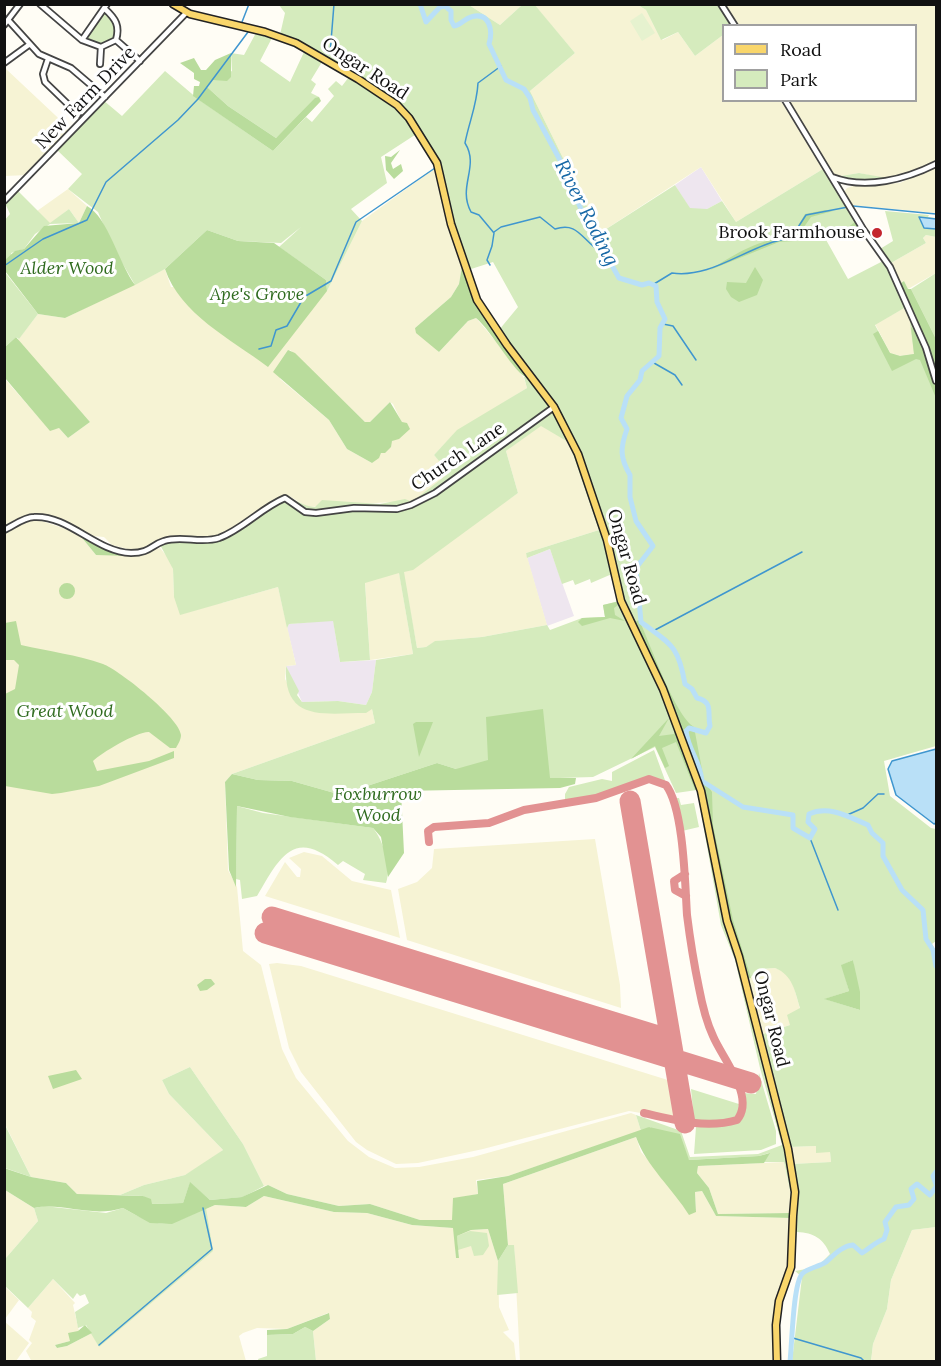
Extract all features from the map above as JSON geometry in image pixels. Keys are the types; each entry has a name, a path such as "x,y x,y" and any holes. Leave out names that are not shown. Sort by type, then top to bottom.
{"main road":[{"name":"Ongar Road","path":"173,4 186,13 265,32 296,43 353,76 397,105 410,118 437,163 451,224 477,300 501,337 554,407 578,454 607,540 621,601 663,688 701,791 727,921 739,957 788,1149 795,1192 791,1263 779,1301 776,1325 777,1362"}],"street":[{"path":"20,4 7,23 48,59 71,68 105,97"},
{"path":"721,4 734,24"},
{"path":"42,5 82,40 100,47 116,40"},
{"path":"82,40 106,7 118,26 116,40"},
{"name":"New Farm Drive","path":"4,201 186,13"},
{"path":"116,40 140,62"},
{"path":"4,63 30,44"},
{"path":"100,47 100,64"},
{"path":"48,59 43,74 45,82 78,114"},
{"path":"785,102 844,199 890,267 903,292 936,381"},
{"path":"831,177 846,181 899,179 936,164"},
{"path":"839,190 846,181"},
{"name":"Church Lane","path":"4,530 35,517 64,525 123,552 140,552 155,548 166,540 194,542 217,538 239,528 275,502 285,498 305,512 316,513 354,508 397,509 435,493 554,407"}],"shaded area":[{"path":"701,167 722,201 707,209 690,209 675,185"},
{"path":"550,549 574,616 547,626 527,558"},
{"path":"333,620 340,662 376,660 372,692 366,705 338,701 302,702 286,666 296,665 287,628 289,624"}],"green space":[{"path":"534,4 575,53 530,91 600,233 675,185 690,208 707,209 722,201 736,222 823,169 856,221 853,225 825,238 848,279 883,261 895,278 906,307 875,325 890,353 900,356 914,354 910,323 914,322 936,386 936,746 884,761 890,796 931,828 936,829 936,941 932,944 936,952 936,1227 912,1230 891,1280 887,1309 873,1344 871,1361 792,1361 802,1277 795,1271 817,1267 830,1254 821,1240 813,1235 797,1232 794,1270 774,1325 789,1266 791,1195 784,1162 764,1162 769,1153 759,1156 689,1160 650,1127 641,1131 636,1115 681,1131 690,1157 758,1154 782,1145 760,1068 735,960 721,925 697,790 676,793 655,747 593,777 525,779 456,769 437,763 364,787 345,796 292,781 258,780 232,774 375,723 372,709 366,713 336,714 310,711 299,706 291,697 287,684 286,666 302,702 338,701 366,705 372,692 376,660 413,654 399,573 365,583 370,660 340,662 333,621 289,624 287,628 278,587 180,615 174,597 173,569 158,541 217,537 281,498 315,507 322,500 380,504 405,499 410,501 449,473 434,455 457,430 527,388 524,377 529,376 499,330 518,307 493,262 468,270 443,181 421,131 381,157 387,183 351,209 362,221 327,291 326,280 279,247 301,227 281,243 238,241 207,230 165,269 135,285 113,247 98,212 68,189 82,174 57,150 103,100 122,116 165,71 198,99 273,151 306,117 312,122 334,96 328,89 336,81 342,86 352,73 325,57 311,80 316,84 311,93 319,97 276,138 228,106 207,87 213,80 232,71 231,53 244,55 257,31 273,36 260,61 290,82 304,52 279,39 285,13 279,5 469,5 500,25 522,5","holes":["541,426 575,446 613,562 619,601 603,605 605,617 582,618 550,630 547,625 482,637 435,641 426,647 417,648 404,572 413,570 518,493 506,451","853,960 860,1010 825,999 849,991 842,965","775,968 786,975 800,1008 787,1015 790,1025 763,1034 748,979 762,969","816,1146 816,1153 830,1152 831,1162 792,1164 789,1147"]},
{"path":"469,5 522,5 500,25"},
{"path":"534,5 638,5 646,10 660,38 663,40 678,32 695,56 722,36 722,102 782,102 823,169 736,222 701,167 600,233 530,91 575,53"},
{"path":"638,5 718,5 729,24 722,24 722,36 695,56 678,32 661,40 646,10"},
{"path":"723,5 936,5 936,163 899,177 883,178 859,173 835,177 787,102 917,102 917,24 738,24"},
{"path":"106,11 117,26 113,40 101,46 85,39"},
{"path":"642,13 655,33 642,41 630,21"},
{"path":"231,53 231,77 227,81 213,80 207,87 228,106 276,138 315,98 319,97 321,101 273,151 193,96 194,86 199,86 200,82 194,79 194,73 180,63 194,58 201,70 206,70 215,60"},
{"path":"5,68 71,130 28,175 5,176"},
{"path":"400,150 391,163 393,169 401,164 403,171 394,179 386,170 385,156 391,157"},
{"path":"936,165 936,213 850,205 843,193 847,188 856,185 900,183"},
{"path":"435,168 462,266 459,284 451,297 415,328 439,352 468,321 476,318 524,378 527,388 455,433 434,455 449,472 445,478 417,499 410,501 308,507 289,496 282,497 217,537 195,540 174,538 149,548 131,550 112,545 104,537 93,536 33,514 5,528 4,378 50,430 59,428 68,438 90,422 17,341 38,314 65,318 165,269 171,287 327,291 362,221","holes":["290,350 365,422 370,422 390,402 402,423 392,441 372,463 347,449 329,420 280,379"]},
{"path":"859,173 890,179 846,180 835,177"},
{"path":"68,189 87,206 79,223 69,209 50,224 37,211"},
{"path":"18,191 50,223 69,209 79,223 50,224 35,234 24,249 11,253 12,256 5,260 4,221 10,214 5,203"},
{"name":"Alder Wood","path":"87,206 101,220 135,285 65,318 38,314 5,271 5,260 15,251 24,249 44,226 79,223"},
{"path":"825,210 833,211 811,217 794,241 779,242 710,270 749,248 769,240 792,236 805,214"},
{"path":"885,211 929,215 928,217 936,218 936,237 926,235 923,238 926,243 891,263 880,249 893,241"},
{"path":"856,221 862,232 851,238 846,229"},
{"name":"Ape's Grove","path":"207,230 238,241 274,243 326,280 327,291 268,367 208,324 182,299 172,285 165,269"},
{"path":"926,235 936,237 936,273 908,289 904,281 901,283 891,263 926,243 923,238"},
{"path":"462,266 472,291 528,378 517,369 476,318 468,321 439,352 416,333 415,328 451,297 459,284"},
{"path":"755,267 763,280 757,295 739,302 731,297 726,289 727,282 746,283"},
{"path":"4,271 38,314 19,339 16,337 5,347"},
{"path":"936,273 936,339 911,289"},
{"path":"904,281 908,289 911,289 936,339 936,375 901,283"},
{"path":"906,307 914,322 914,354 900,356 890,353 875,324"},
{"path":"911,327 926,349 933,370 936,398 920,360 916,359 892,371 873,334 878,331 890,353 900,356 914,354"},
{"path":"16,337 90,422 68,438 59,428 50,431 5,378 5,347"},
{"path":"288,350 295,353 365,422 370,422 390,402 402,422 407,423 410,429 399,439 392,441 391,447 385,453 381,453 379,458 372,463 347,449 329,420 273,372"},
{"path":"541,425 569,442 599,530 526,553 547,625 482,637 436,641 426,647 417,648 403,572 518,493 506,451"},
{"path":"569,442 573,445 605,538 599,530"},
{"path":"36,519 78,533 96,555 140,555 160,548 170,560 173,569 174,597 222,603 278,587 296,665 286,666 285,679 299,705 372,709 375,723 232,774 225,782 228,870 237,887 243,951 261,965 282,1049 296,1078 348,1141 369,1157 395,1168 419,1167 473,1157 631,1113 636,1115 641,1131 508,1176 476,1180 478,1194 453,1199 453,1220 420,1220 370,1204 339,1206 287,1194 268,1185 264,1186 243,1144 190,1067 162,1080 169,1094 223,1150 201,1166 185,1175 144,1185 120,1195 98,1197 77,1194 66,1183 31,1177 5,1124 5,531"},
{"path":"599,530 604,538 612,574 591,583 590,579 575,585 573,580 562,584 550,549 527,558 526,553"},
{"path":"78,533 99,546 130,556 96,555"},
{"path":"399,572 413,654 370,660 365,582"},
{"path":"64,583 70,583 75,591 73,597 64,599 59,594 59,588"},
{"path":"616,602 618,605 614,608 615,615 625,621 610,618 582,626 578,622 582,618 605,617 603,605"},
{"path":"639,620 671,694 686,720 694,727 704,780 712,792 713,825 733,920 751,978 748,979 730,921 699,777 667,690 635,622"},
{"name":"Great Wood","path":"16,621 21,645 83,658 111,668 148,695 178,727 181,737 176,748 170,748 149,732 137,735 97,757 93,761 97,771 149,761 174,751 174,758 99,786 61,793 52,794 5,786 5,694 15,689 19,665 14,660 5,660 5,623"},
{"name":"Foxburrow Wood","path":"543,709 550,778 576,778 575,784 560,788 401,791 404,853 388,877 381,837 373,828 290,817 237,806 236,887 229,870 225,782 232,774 258,780 292,781 345,796 364,787 437,763 456,769 488,760 486,717"},
{"path":"669,718 659,736 674,734 674,725 698,789 695,790 676,742 662,748 669,766 665,768 655,746 631,759"},
{"path":"433,722 419,757 413,724"},
{"path":"654,750 666,783 649,776 603,793 565,801 565,794 569,787 602,779 612,781 612,772"},
{"path":"676,798 679,798 681,805 694,803 699,827 682,831"},
{"path":"237,806 263,813 373,828 386,854 388,877 386,883 363,880 365,874 343,861 338,865 310,848 299,848 281,859 257,896 242,899 240,880 236,879"},
{"path":"595,839 620,985 621,1008 407,940 398,889 417,882 432,868 434,849"},
{"path":"304,852 322,856 352,881 391,890 400,938 265,896 285,862 297,877 300,877 301,869 289,858"},
{"path":"725,924 737,954 780,1136 737,958 724,927"},
{"path":"853,960 860,992 860,1010 824,999 849,991 841,965"},
{"path":"269,964 301,966 671,1081 676,1119 629,1111 483,1149 418,1163 396,1164 356,1142 301,1072 289,1048"},
{"path":"775,968 783,971 792,980 800,1009 790,1025 763,1034 748,979 759,974 762,969"},
{"path":"205,979 211,979 215,984 207,990 200,991 197,985"},
{"path":"190,1067 243,1144 264,1186 243,1197 210,1200 190,1183 183,1203 151,1204 143,1196 120,1195 144,1185 185,1175 223,1150 169,1094 162,1080"},
{"path":"76,1070 82,1079 53,1089 48,1076"},
{"path":"759,1073 776,1131 776,1144 761,1150 694,1154 696,1127 726,1126 741,1119 745,1110 743,1093 756,1094"},
{"path":"691,1089 739,1104 738,1115 728,1121 694,1121"},
{"path":"4,1123 31,1177 5,1168"},
{"path":"649,1127 680,1134 689,1160 759,1156 770,1153 764,1163 698,1166 697,1173 709,1188 718,1214 791,1213 790,1218 716,1216 702,1191 695,1192 696,1212 689,1215 646,1158 636,1137 503,1184 508,1245 498,1261 488,1229 471,1230 457,1236 459,1258 456,1258 453,1228 412,1225 367,1213 334,1212 264,1196 246,1207 215,1205 172,1224 150,1223 123,1208 111,1211 88,1211 56,1207 34,1208 5,1190 4,1168 31,1177 66,1183 77,1194 143,1196 151,1199 152,1204 183,1203 190,1182 210,1200 242,1197 268,1185 287,1194 339,1206 370,1204 420,1220 452,1220 453,1198 478,1194 477,1181 508,1176"},
{"path":"636,1137 641,1152 696,1212 695,1192 702,1191 716,1216 790,1218 789,1266 777,1301 776,1361 520,1361 514,1246 508,1245 503,1184"},
{"path":"816,1146 830,1152 831,1162 792,1164 789,1147"},
{"path":"784,1162 791,1195 791,1213 718,1214 709,1188 697,1173 698,1166"},
{"path":"5,1190 34,1208 38,1221 5,1259"},
{"path":"264,1196 334,1212 367,1213 412,1225 454,1228 456,1258 459,1258 457,1236 471,1230 488,1229 498,1261 499,1307 509,1330 503,1332 514,1343 516,1361 316,1361 313,1331 330,1319 328,1313 287,1329 257,1328 243,1333 239,1336 246,1361 32,1362 26,1351 32,1343 29,1340 36,1321 31,1317 32,1312 28,1308 53,1279 75,1303 73,1305 79,1331 70,1341 55,1345 57,1348 67,1346 92,1333 99,1347 206,1209 215,1205 246,1207"},
{"path":"44,1206 106,1213 123,1208 156,1223 182,1219 206,1208 213,1251 99,1347 86,1325 78,1328 75,1312 89,1303 85,1294 80,1296 77,1293 73,1299 53,1279 28,1308 5,1286 5,1259 38,1221 34,1208"},
{"path":"936,1227 936,1361 871,1362 873,1344 887,1309 891,1280 912,1230"},
{"path":"470,1231 487,1233 489,1246 483,1255 474,1256 471,1246 458,1250 457,1236"},
{"path":"508,1245 514,1245 518,1293 497,1295 498,1261"},
{"path":"4,1286 19,1300 5,1319 4,1319"},
{"path":"329,1313 330,1319 313,1331 305,1327 293,1334 267,1335 267,1330 287,1329"},
{"path":"4,1321 29,1343 16,1361 5,1361"},
{"path":"85,1325 92,1333 67,1346 57,1348 55,1345 70,1341 68,1333 78,1331"},
{"path":"305,1327 313,1331 316,1361 259,1362 258,1359 267,1356 267,1335 293,1334"}],"water":[{"path":"919,217 936,219 936,229 924,228"},
{"path":"936,749 936,823 934,824 896,795 888,769 892,761"}],"waterway":[{"path":"242,22 249,4"},
{"path":"330,54 334,4"},
{"name":"River Roding","path":"420,4 426,22 440,7 445,6 451,11 454,26 471,17 486,19 491,33 489,44 506,80 524,89 530,98 533,110 561,162 584,216 619,278 642,285 649,283 656,286 657,302 665,319 660,328 659,356 642,371 640,380 627,396 621,418 627,429 622,453 630,475 630,497 636,521 653,546 636,568 641,622 671,646 679,661 685,684 692,689 697,698 706,702 709,709 710,726 706,733 689,728 686,731 702,781 743,807 793,815 793,828 810,838 815,829 808,822 809,814 816,812 831,811 868,825 872,833 883,843 883,856 902,890 923,910 926,939 933,950 936,966"},
{"path":"4,266 43,239 87,220 106,182 178,120 198,99 248,32 245,30"},
{"path":"490,265 487,260 494,233 479,215 471,212 467,203 470,160 465,143 478,83 501,66"},
{"path":"259,349 271,346 276,330 287,326 304,297 331,281 356,222 435,168"},
{"path":"853,206 936,214"},
{"path":"654,284 672,273 703,271 761,246 791,238 806,215 848,207"},
{"path":"494,232 501,227 540,217 555,229 567,227 576,231 594,247 600,243"},
{"path":"663,324 673,326 696,360"},
{"path":"654,363 675,375 682,385"},
{"path":"655,630 802,552"},
{"path":"845,816 863,808 878,794 884,794"},
{"path":"810,838 838,910"},
{"name":"River Roding","path":"936,1172 933,1176 936,1184"},
{"name":"River Roding","path":"790,1362 795,1302 802,1274 826,1262 845,1247 853,1245 862,1253 884,1239 887,1230 885,1222 896,1207 909,1205 914,1199 911,1189 917,1184 930,1195 936,1187"},
{"path":"99,1345 212,1249 203,1208"},
{"path":"793,1338 861,1358 865,1362"}],"taxiway":[{"path":"429,842 428,831 434,827 489,823 524,810 596,798 649,779 666,785 677,811 687,915 703,1006 717,1045 736,1078 743,1100 742,1111 737,1120 726,1123 702,1124 644,1113"},
{"path":"685,874 674,881 675,890 686,896"}],"runway":[{"path":"630,801 685,1123"},
{"path":"272,917 668,1039"},
{"path":"265,933 751,1083"}],"place":[{"name":"Brook Farmhouse","path":"877,233"}]}
